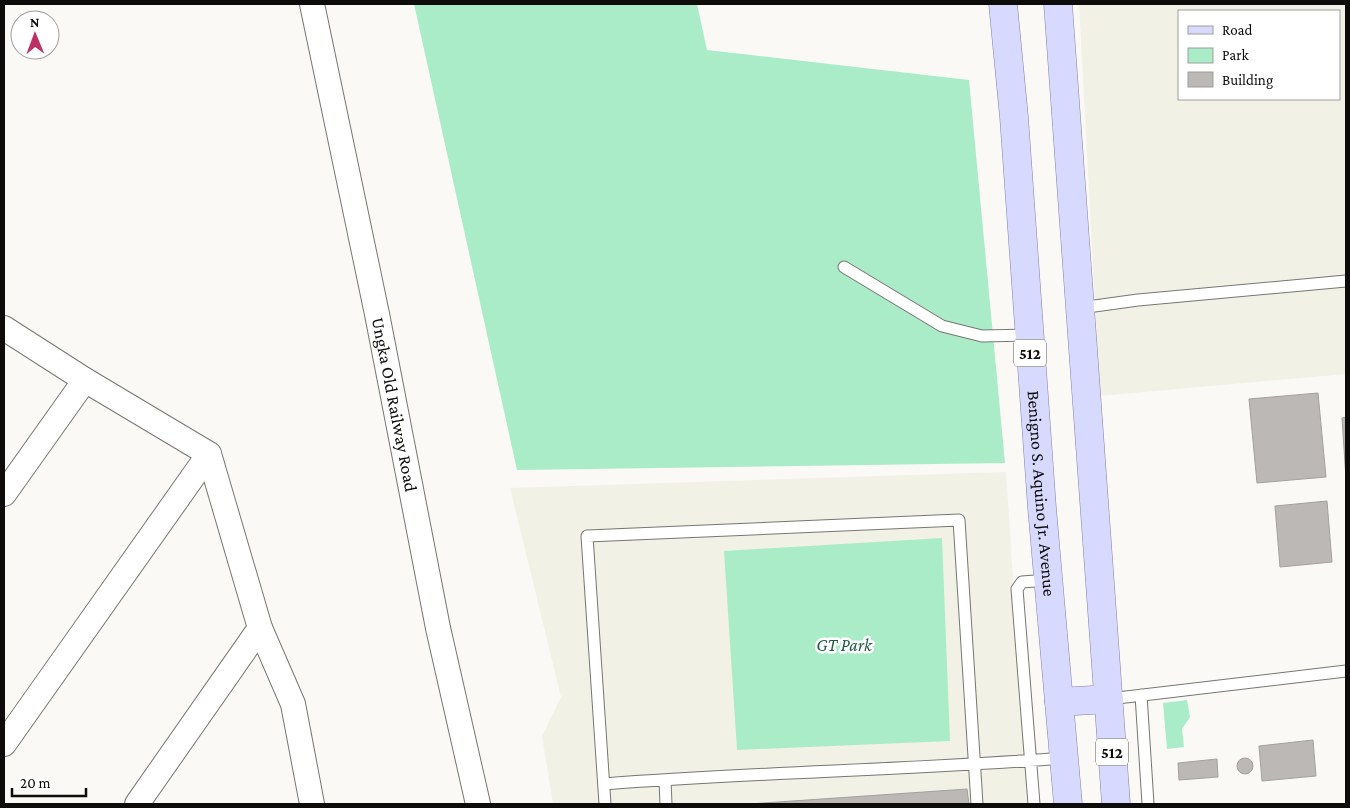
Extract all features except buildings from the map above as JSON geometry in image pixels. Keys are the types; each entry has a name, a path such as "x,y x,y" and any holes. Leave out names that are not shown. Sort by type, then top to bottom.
{"main road":[{"name":"Benigno S. Aquino Jr. Avenue","path":"1003,4 1014,117 1048,580 1068,804"},
{"name":"512","path":"1058,4 1116,804"},
{"path":"1059,702 1109,699"}],"street":[{"name":"Ungka Old Railway Road","path":"312,4 377,314 438,628 478,804"},
{"path":"4,328 85,380 208,454 260,628 293,704 309,802"},
{"path":"4,494 85,380"},
{"path":"4,744 208,454"},
{"path":"136,804 260,628"}],"lane":[{"path":"844,267 942,326 982,336 1029,335"},
{"path":"1080,308 1138,300 1346,281"},
{"path":"605,804 587,536 959,520 977,804"},
{"path":"1034,804 1017,589 1022,582 1048,580"},
{"path":"1109,699 1346,671"},
{"path":"1141,696 1148,804"},
{"path":"604,784 1064,758"},
{"path":"665,780 666,804"}],"shaded area":[{"path":"1079,4 1346,4 1346,374 1100,396"},
{"path":"1006,472 1028,804 553,804 542,736 561,697 510,488"}],"green space":[{"path":"414,4 697,4 707,50 969,80 1005,463 517,470"},
{"name":"GT Park","path":"942,538 950,741 737,750 724,551"},
{"path":"1187,700 1190,717 1182,729 1184,747 1167,749 1163,703"}]}
